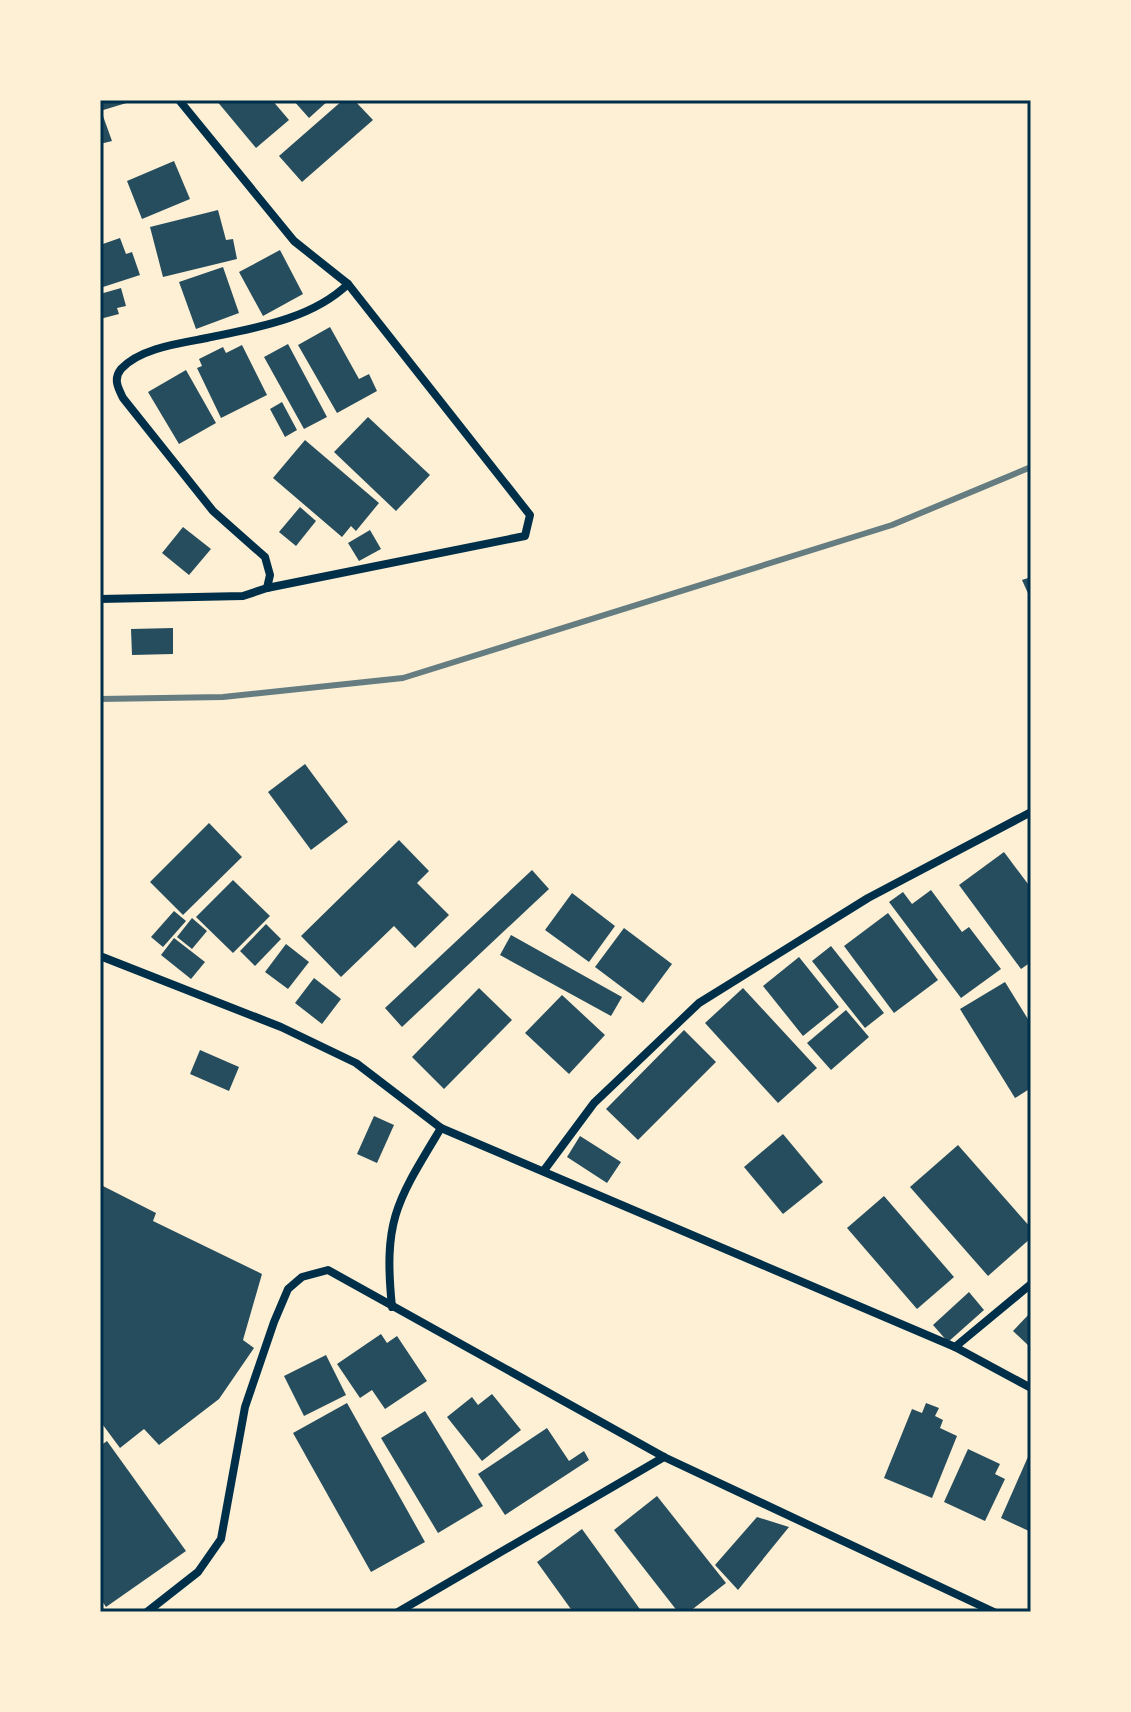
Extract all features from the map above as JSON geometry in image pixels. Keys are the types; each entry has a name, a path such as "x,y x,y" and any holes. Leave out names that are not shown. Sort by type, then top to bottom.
{"street":[{"path":"100,599 243,596 267,588 525,536 529,528 530,515 348,284 294,241 179,100"},
{"path":"267,588 270,575 265,557 213,511 123,398 116,383 118,375 137,358 175,345 242,331 307,311 348,284"},
{"path":"545,1169 594,1103 699,1003 868,898 1031,812"},
{"path":"100,956 281,1027 356,1063 441,1128 545,1169 955,1347 1031,1388"},
{"path":"392,1307 388,1238 396,1207 441,1128"},
{"path":"147,1612 198,1572 221,1539 245,1407 288,1289 302,1277 328,1270 664,1457 994,1612"},
{"path":"955,1347 1031,1284"},
{"path":"398,1612 664,1457"}],"building":[{"path":"100,100 133,100 133,101 100,111"},
{"path":"216,100 272,100 289,120 256,148"},
{"path":"293,100 329,100 309,118"},
{"path":"343,100 354,100 373,120 302,182 279,156"},
{"path":"103,116 112,141 100,144 100,118"},
{"path":"174,161 190,199 142,219 127,181"},
{"path":"218,210 226,240 233,239 237,259 163,277 150,227"},
{"path":"120,238 126,254 132,252 140,275 100,288 100,245"},
{"path":"280,250 303,294 263,316 239,272"},
{"path":"223,267 239,313 196,329 179,282"},
{"path":"121,288 126,306 117,308 119,314 100,319 100,294"},
{"path":"330,327 359,379 369,374 377,391 337,413 298,345"},
{"path":"288,344 327,417 304,429 264,357"},
{"path":"242,345 267,395 221,418 197,368 202,366 199,359 223,347 226,353"},
{"path":"186,370 216,423 179,444 148,392"},
{"path":"282,402 297,430 285,437 270,409"},
{"path":"368,417 430,475 396,511 334,452"},
{"path":"305,440 379,503 356,531 351,526 342,537 273,478"},
{"path":"300,507 316,521 296,546 279,532"},
{"path":"183,527 211,549 189,575 162,553"},
{"path":"370,530 381,549 359,561 348,543"},
{"path":"1031,577 1031,600 1022,580"},
{"path":"173,628 173,654 132,655 131,629"},
{"path":"305,764 348,822 311,850 268,792"},
{"path":"209,823 242,857 183,915 150,882"},
{"path":"399,840 429,871 417,883 449,915 415,948 394,926 341,977 301,936"},
{"path":"1004,852 1031,888 1031,962 1021,969 959,885"},
{"path":"532,870 549,889 402,1027 385,1008"},
{"path":"233,880 270,916 233,953 196,917"},
{"path":"931,890 962,932 969,927 1001,969 961,998 889,902 903,892 912,904"},
{"path":"572,893 615,926 589,962 545,930"},
{"path":"174,911 186,921 163,947 151,937"},
{"path":"888,913 938,980 894,1013 844,946"},
{"path":"192,918 207,931 192,949 177,937"},
{"path":"266,924 281,939 255,966 240,951"},
{"path":"624,928 672,964 643,1003 595,967"},
{"path":"511,935 622,997 611,1016 500,955"},
{"path":"174,938 205,962 191,979 161,955"},
{"path":"286,944 309,962 288,989 265,972"},
{"path":"831,946 884,1013 865,1028 812,961"},
{"path":"799,957 839,1007 803,1036 763,986"},
{"path":"314,978 341,999 322,1024 295,1003"},
{"path":"1005,982 1031,1024 1031,1088 1015,1098 960,1009"},
{"path":"479,988 512,1020 444,1089 412,1057"},
{"path":"743,988 817,1068 778,1103 705,1023"},
{"path":"562,995 605,1035 569,1074 525,1033"},
{"path":"846,1010 869,1037 831,1070 807,1043"},
{"path":"684,1030 716,1062 638,1140 606,1109"},
{"path":"200,1050 239,1067 229,1091 190,1074"},
{"path":"374,1116 394,1125 377,1163 357,1154"},
{"path":"783,1134 823,1182 783,1214 744,1167"},
{"path":"580,1136 621,1162 607,1183 567,1157"},
{"path":"958,1145 1031,1228 1031,1238 988,1276 910,1187"},
{"path":"101,1185 156,1213 153,1221 262,1274 243,1340 254,1348 219,1399 159,1445 144,1429 120,1448 100,1421"},
{"path":"884,1196 954,1277 917,1309 847,1228"},
{"path":"969,1292 984,1310 948,1342 933,1325"},
{"path":"1031,1312 1031,1348 1013,1331"},
{"path":"381,1334 387,1343 397,1336 427,1381 385,1409 372,1390 360,1398 337,1364"},
{"path":"326,1355 346,1395 304,1416 284,1376"},
{"path":"492,1394 521,1430 482,1461 447,1417 472,1397 478,1405"},
{"path":"347,1403 425,1542 371,1572 293,1433"},
{"path":"926,1403 939,1408 935,1416 943,1420 940,1428 957,1436 932,1498 884,1478 912,1409 922,1413"},
{"path":"425,1411 483,1506 438,1533 381,1438"},
{"path":"547,1428 569,1461 584,1451 589,1460 505,1515 478,1474"},
{"path":"107,1441 186,1551 106,1607 100,1598 100,1446"},
{"path":"968,1449 1000,1464 995,1474 1005,1479 985,1521 944,1502"},
{"path":"1031,1450 1031,1532 1001,1518"},
{"path":"657,1496 726,1583 689,1612 678,1612 614,1530"},
{"path":"757,1517 789,1527 738,1590 715,1565"},
{"path":"582,1529 642,1612 573,1612 537,1562"}],"railway":[{"path":"100,699 223,697 403,678 892,525 1031,467"}]}
